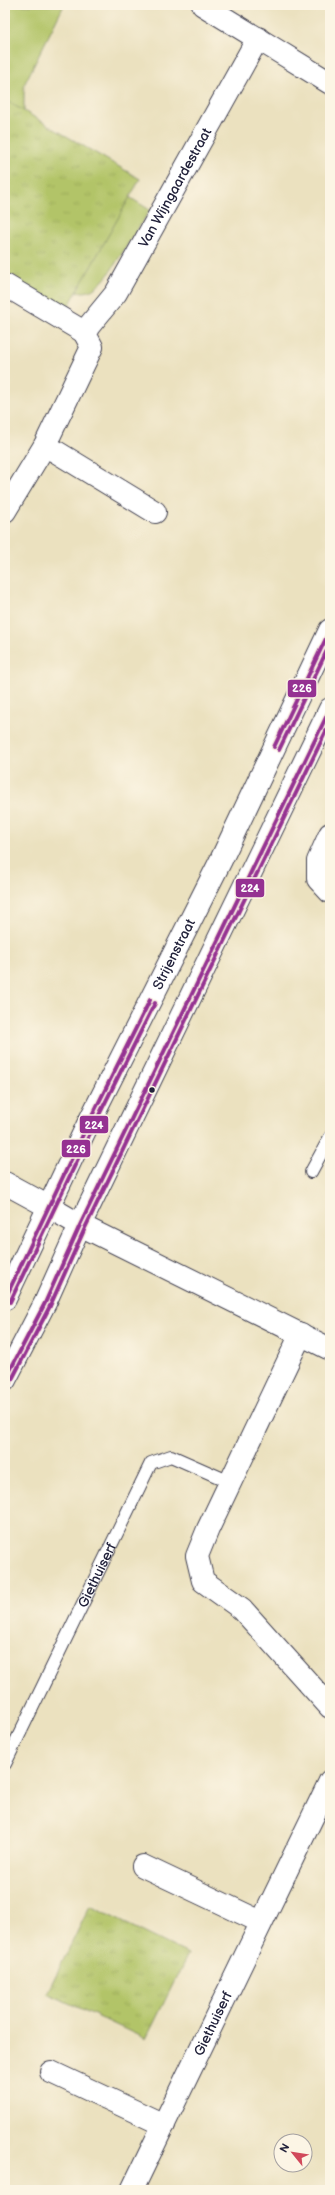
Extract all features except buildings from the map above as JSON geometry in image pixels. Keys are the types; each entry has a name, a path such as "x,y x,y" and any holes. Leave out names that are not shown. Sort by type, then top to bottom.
{"street":[{"path":"203,5 330,83"},
{"name":"Van Wijngaardestraat","path":"84,332 116,293 258,38"},
{"path":"5,285 84,332 92,347 45,445 5,511"},
{"path":"45,445 155,512"},
{"name":"Strijenstraat","path":"5,1299 88,1124 221,860 330,630"},
{"path":"5,1380 45,1303 80,1225 330,709"},
{"path":"330,834 318,861 318,878 330,892"},
{"path":"5,1183 80,1225 330,1349"},
{"path":"301,1334 230,1482 197,1556 203,1581 242,1609 330,1707"},
{"name":"Giethuiserf","path":"132,2190 330,1782"},
{"path":"142,1866 261,1922"},
{"path":"51,2072 164,2125"}],"lane":[{"path":"311,1172 330,1137"},
{"name":"Giethuiserf","path":"5,1764 150,1464 171,1456 230,1482"}],"green space":[{"path":"5,5 64,5 24,85 24,113 102,180 150,210 108,275 96,287 89,291 75,291 43,276 5,254"},
{"path":"5,100 140,179 67,309 5,274"},
{"path":"90,1906 188,1954 146,2039 47,1993"}],"transit line":[{"name":"226","path":"274,747 330,630"},
{"name":"224","path":"279,750 330,644"},
{"name":"226","path":"5,1380 45,1303 80,1225 330,709"},
{"name":"224","path":"10,1383 50,1306 85,1228 330,723"},
{"name":"226","path":"5,1299 88,1124 150,1000"},
{"name":"224","path":"10,1302 93,1127 155,1003"}]}
